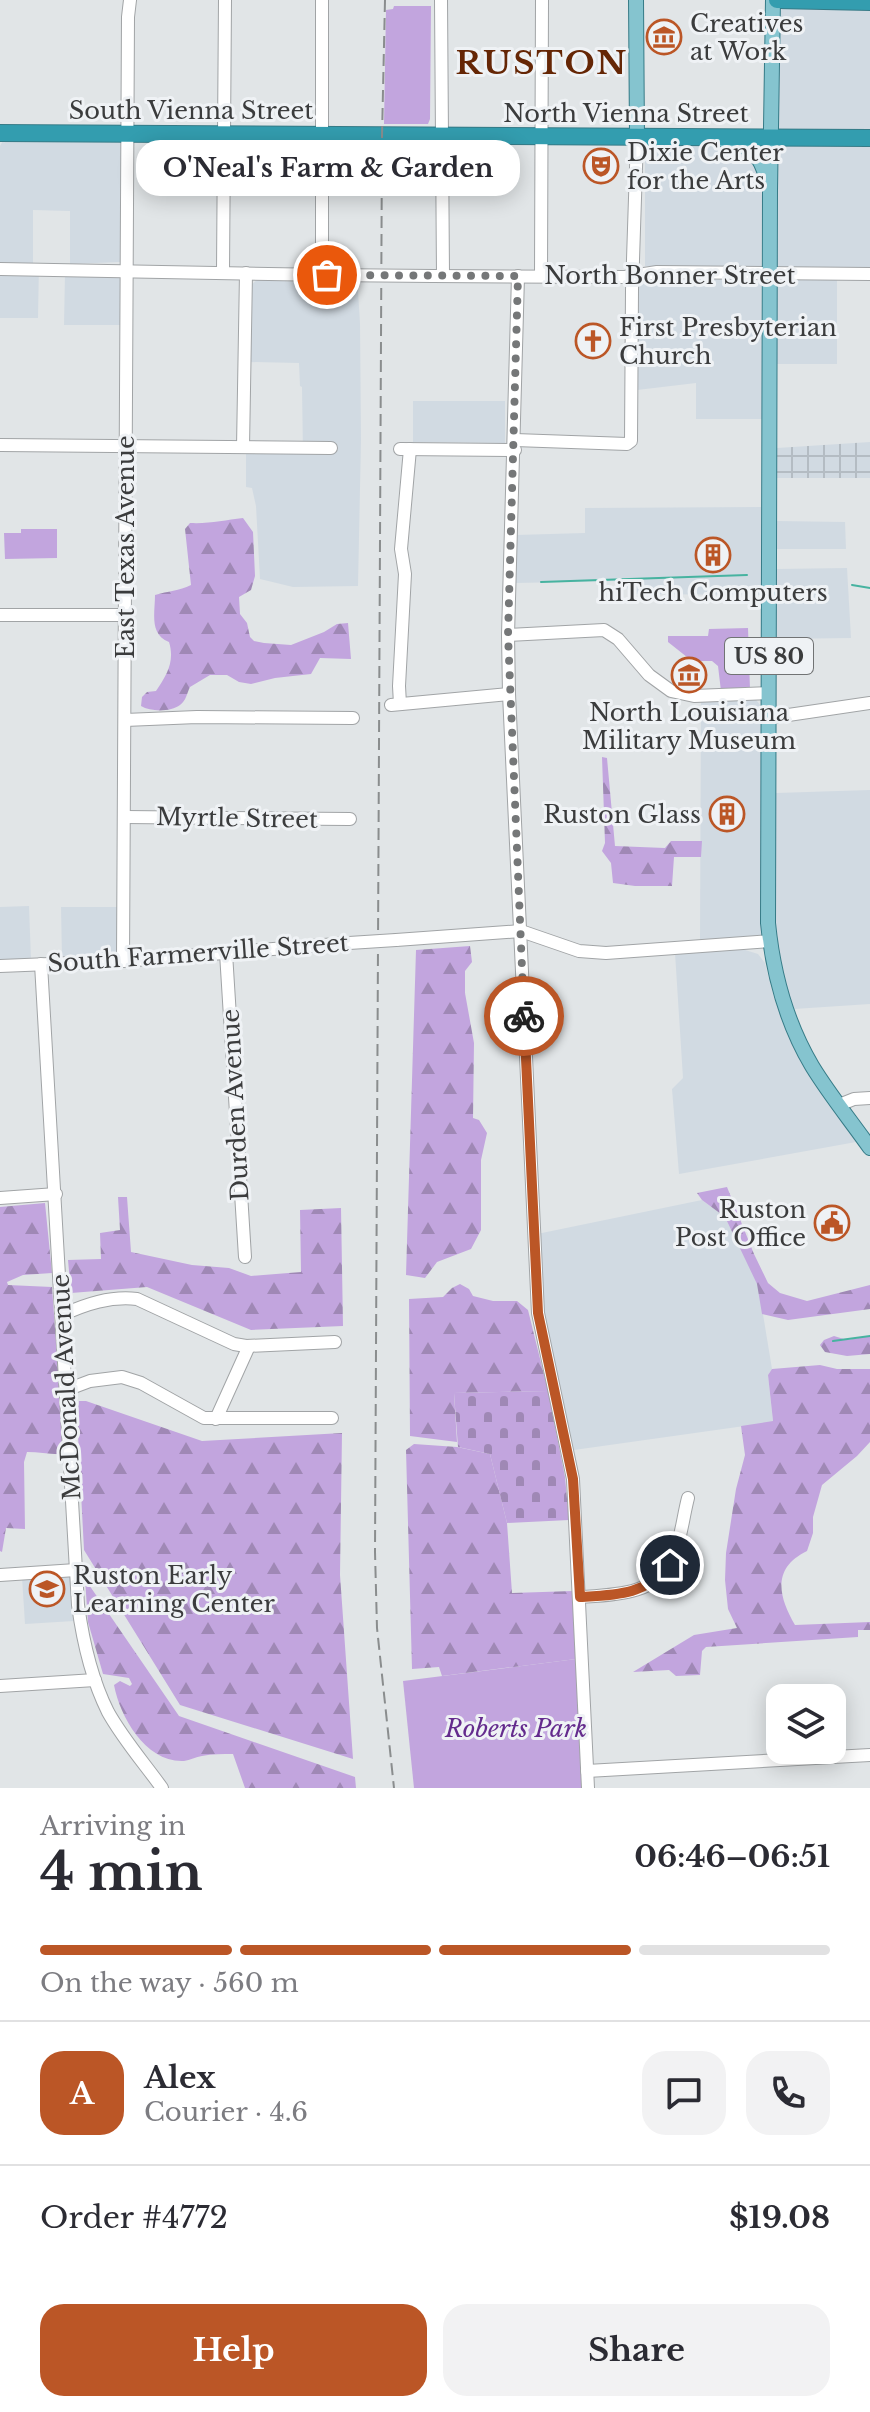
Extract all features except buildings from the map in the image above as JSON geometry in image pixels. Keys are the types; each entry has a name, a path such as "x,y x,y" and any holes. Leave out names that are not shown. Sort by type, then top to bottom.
{"highway":[{"path":"775,0 870,2"},
{"name":"South Vienna Street","path":"0,133 382,136"},
{"name":"North Vienna Street","path":"382,136 870,138"}],"main road":[{"path":"636,0 637,137"},
{"name":"US 80","path":"775,0 770,190 767,897 770,941 781,996 794,1031 811,1064 870,1148"},
{"path":"701,138 730,141 753,150 764,168 770,190"}],"street":[{"name":"East Texas Avenue","path":"123,961 130,0"},
{"path":"223,272 225,0"},
{"path":"322,0 324,275"},
{"path":"438,276 442,137 441,0"},
{"path":"541,276 542,0"},
{"path":"509,694 395,705 399,686 405,574 401,549 405,449 627,444 632,438 632,290 637,137"},
{"name":"North Bonner Street","path":"0,269 438,276 634,275 648,272 870,274"},
{"path":"243,447 246,273"},
{"path":"518,276 509,694 538,1313 573,1479 588,1788"},
{"path":"0,445 331,448"},
{"path":"0,615 125,615"},
{"path":"508,635 604,630 618,639 649,675 671,691 689,696 769,693"},
{"path":"768,718 870,703"},
{"path":"125,720 353,718"},
{"name":"Myrtle Street","path":"125,817 350,819"},
{"path":"521,931 579,951 606,953 770,941"},
{"name":"South Farmerville Street","path":"0,966 123,961 521,931"},
{"path":"522,970 525,956 531,949 537,945 556,943"},
{"path":"722,944 757,949 769,961 777,977"},
{"name":"Durden Avenue","path":"226,953 245,1257"},
{"name":"McDonald Avenue","path":"41,964 82,1638 110,1714 162,1788"},
{"path":"839,1105 854,1099 870,1098"},
{"path":"0,1198 56,1194"},
{"path":"62,1315 122,1297 137,1299 234,1344 335,1342"},
{"path":"216,1419 249,1346"},
{"path":"66,1390 90,1381 122,1377 141,1383 204,1418 332,1418"},
{"path":"580,1597 625,1594 659,1577 674,1557 688,1498"},
{"path":"0,1575 76,1570"},
{"path":"0,1686 95,1680"},
{"path":"587,1771 870,1755"}],"shaded area":[{"path":"784,7 870,7 870,269 777,265 780,12"},
{"path":"4,139 121,142 120,262 70,264 70,211 33,210 33,263 39,263 38,318 0,318 0,146"},
{"path":"644,144 724,148 740,151 753,159 762,196 761,267 645,266 645,158 642,148"},
{"path":"65,274 120,276 121,325 64,325"},
{"path":"752,279 761,282 762,419 696,419 696,383 637,390 638,284 640,280"},
{"path":"782,279 837,279 837,364 777,364 777,283"},
{"path":"257,280 353,284 358,291 361,440 358,586 293,587 260,579 256,506 252,488 246,487 246,454 303,454 299,363 249,362 250,286"},
{"path":"413,401 505,401 505,443 413,442"},
{"path":"870,442 870,478 777,478 777,448"},
{"path":"761,507 761,595 634,594 618,581 515,583 516,535 585,533 585,508"},
{"path":"776,521 845,522 846,549 776,549"},
{"path":"847,568 851,638 776,639 776,569"},
{"path":"756,700 761,706 761,936 700,941 701,702"},
{"path":"870,790 870,1004 794,1009 784,980 776,927 776,793"},
{"path":"29,906 31,960 0,961 0,907"},
{"path":"61,907 119,907 117,955 62,958"},
{"path":"742,949 758,954 765,963 774,998 792,1042 817,1086 856,1142 679,1174 672,1089 683,1078 675,953"},
{"path":"702,1200 725,1217 758,1284 772,1369 768,1375 773,1422 574,1450 545,1318 537,1234"},
{"name":"Ruston Early Learning Center","path":"70,1575 74,1621 25,1624 22,1577"}],"green space":[{"path":"394,6 431,6 428,124 384,124 386,10"},
{"path":"243,518 253,532 255,576 251,590 239,597 240,614 247,623 250,637 264,643 291,645 337,624 348,623 351,659 320,658 311,674 251,684 227,675 210,675 190,687 184,701 172,709 141,706 142,697 147,692 156,691 160,685 170,662 169,642 158,634 156,628 155,595 191,585 185,529 190,523"},
{"path":"21,529 57,529 57,558 5,559 4,533 21,533"},
{"path":"748,628 750,690 721,691 718,666 712,661 692,661 668,642 668,636 708,636 709,629"},
{"path":"602,757 607,758 615,846 665,848 671,841 702,841 701,857 674,857 672,886 613,883 611,863 602,851 605,843"},
{"path":"470,946 472,962 465,971 465,993 474,1043 473,1118 479,1120 487,1133 481,1160 481,1230 471,1249 437,1262 425,1278 406,1275 416,950"},
{"path":"727,1187 768,1283 780,1293 807,1301 870,1285 870,1309 788,1320 762,1314 757,1284 725,1217 697,1193"},
{"path":"118,1197 127,1197 131,1252 192,1265 229,1268 251,1276 301,1272 300,1210 341,1208 343,1326 251,1330 147,1287 71,1293 68,1260 101,1259 100,1233 120,1230"},
{"path":"45,1203 52,1273 23,1275 7,1282 8,1285 52,1287 64,1454 27,1452 24,1462 25,1529 6,1528 2,1552 0,1207"},
{"path":"460,1284 469,1289 473,1296 493,1301 517,1301 528,1310 548,1391 454,1393 457,1442 410,1436 409,1299 443,1297"},
{"path":"834,1336 847,1340 870,1336 870,1354 847,1356 825,1352 820,1345"},
{"path":"820,1365 837,1369 870,1369 870,1442 822,1485 807,1551 796,1558 783,1574 782,1593 795,1625 870,1622 870,1630 858,1630 858,1637 706,1647 702,1651 700,1675 676,1676 669,1670 633,1672 694,1635 737,1628 728,1609 725,1580 736,1489 745,1455 741,1426 773,1421 768,1375 772,1369"},
{"path":"548,1391 565,1477 569,1520 507,1523 490,1454 458,1447 454,1393"},
{"path":"79,1401 202,1441 342,1433 340,1575 353,1759 180,1705 84,1550 77,1416"},
{"path":"414,1444 457,1447 490,1454 507,1523 512,1593 573,1591 576,1659 442,1676 439,1667 412,1669 406,1450"},
{"path":"85,1579 179,1716 355,1777 356,1788 245,1788 233,1754 170,1760 147,1746 129,1724 117,1698 114,1685 120,1681 130,1686 129,1678 103,1674 88,1622"},
{"name":"Roberts Park","path":"576,1659 582,1788 414,1788 403,1681"}],"waterway":[{"path":"541,582 747,575"},
{"path":"852,585 870,588"},
{"path":"833,1341 870,1336"}],"railway":[{"path":"385,0 375,1552 377,1628 394,1788"}],"way so far":[{"path":"327,275 518,276 508,635 524,1016"}],"place":[{"name":"Creatives at Work","path":"664,37"},
{"name":"Dixie Center for the Arts","path":"601,166"},
{"name":"O'Neal's Farm & Garden","path":"327,275"},
{"name":"First Presbyterian Church","path":"593,341"},
{"name":"hiTech Computers","path":"713,555"},
{"name":"North Louisiana Military Museum","path":"689,675"},
{"name":"Ruston Glass","path":"727,814"},
{"name":"Ruston Post Office","path":"832,1223"},
{"name":"Ruston Early Learning Center","path":"47,1589"}],"district":[{"name":"RUSTON","path":"542,63"}],"route":[{"path":"524,1016 538,1313 573,1479 580,1597 635,1591 653,1582 670,1565"}]}
